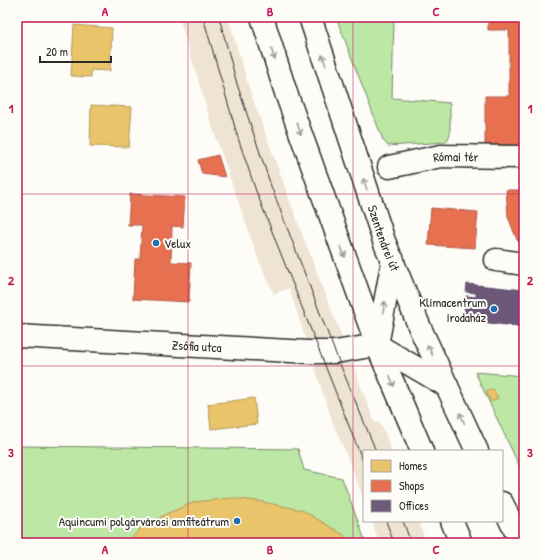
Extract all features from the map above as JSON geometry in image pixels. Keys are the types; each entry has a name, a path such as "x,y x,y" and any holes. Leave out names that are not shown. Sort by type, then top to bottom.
{"main road":[{"path":"262,17 286,93 377,345 422,450"},
{"name":"Szentendrei út","path":"310,17 382,233 420,328 478,450"},
{"name":"Római tér","path":"389,166 442,156 524,157"},
{"path":"377,345 393,260"},
{"path":"496,260 524,264"},
{"name":"Zsófia utca","path":"17,336 309,352 336,352 377,345"},
{"path":"377,345 447,386"},
{"path":"503,505 521,543"},
{"path":"452,522 461,543"}],"shaded area":[{"path":"179,17 228,17 250,91 301,231 375,423 378,421 382,426 392,450 363,450 363,497 333,424 289,288 274,294 259,261 214,132"},
{"path":"372,522 418,522 427,543 379,543"}],"green space":[{"path":"336,17 394,17 392,98 450,103 450,135 446,142 388,146 383,140"},
{"path":"475,372 524,376 524,476"},
{"path":"17,446 298,449 304,470 342,478 366,543 17,543"}],"building: Homes":[{"path":"74,25 112,28 110,71 91,70 91,77 71,76"},
{"path":"91,105 132,107 129,147 90,146"},
{"path":"17,205 21,205 17,279"},
{"path":"493,389 498,398 491,402 486,392"},
{"path":"254,398 257,424 211,429 208,404"},
{"name":"Aquincumi polgárvárosi amfiteátrum","path":"231,498 258,501 302,510 344,535 352,543 127,543 140,529 168,513 195,502"}],"building: Shops":[{"path":"488,17 524,17 524,148 485,148 485,96 509,96 509,30 488,30"},
{"path":"218,155 225,177 202,174 198,160"},
{"path":"506,190 524,190 524,247 517,240 508,217"},
{"name":"Velux","path":"130,194 185,197 183,227 172,226 171,262 191,263 189,302 133,299 135,259 140,259 142,225 128,225"},
{"path":"431,208 478,212 475,248 428,245"}],"building: Offices":[{"name":"Klímacentrum Irodaház","path":"467,284 524,290 524,327 463,320 466,296 476,297 476,293 466,292"}],"tram line":[{"path":"203,17 238,138 256,191 363,461"},
{"path":"219,17 237,84 271,186 335,352 376,450"},
{"path":"386,522 394,543"},
{"path":"403,522 411,543"}],"place":[{"name":"Velux","path":"156,243"},
{"name":"Klímacentrum Irodaház","path":"494,309"},
{"name":"Aquincumi polgárvárosi amfiteátrum","path":"237,521"}]}
